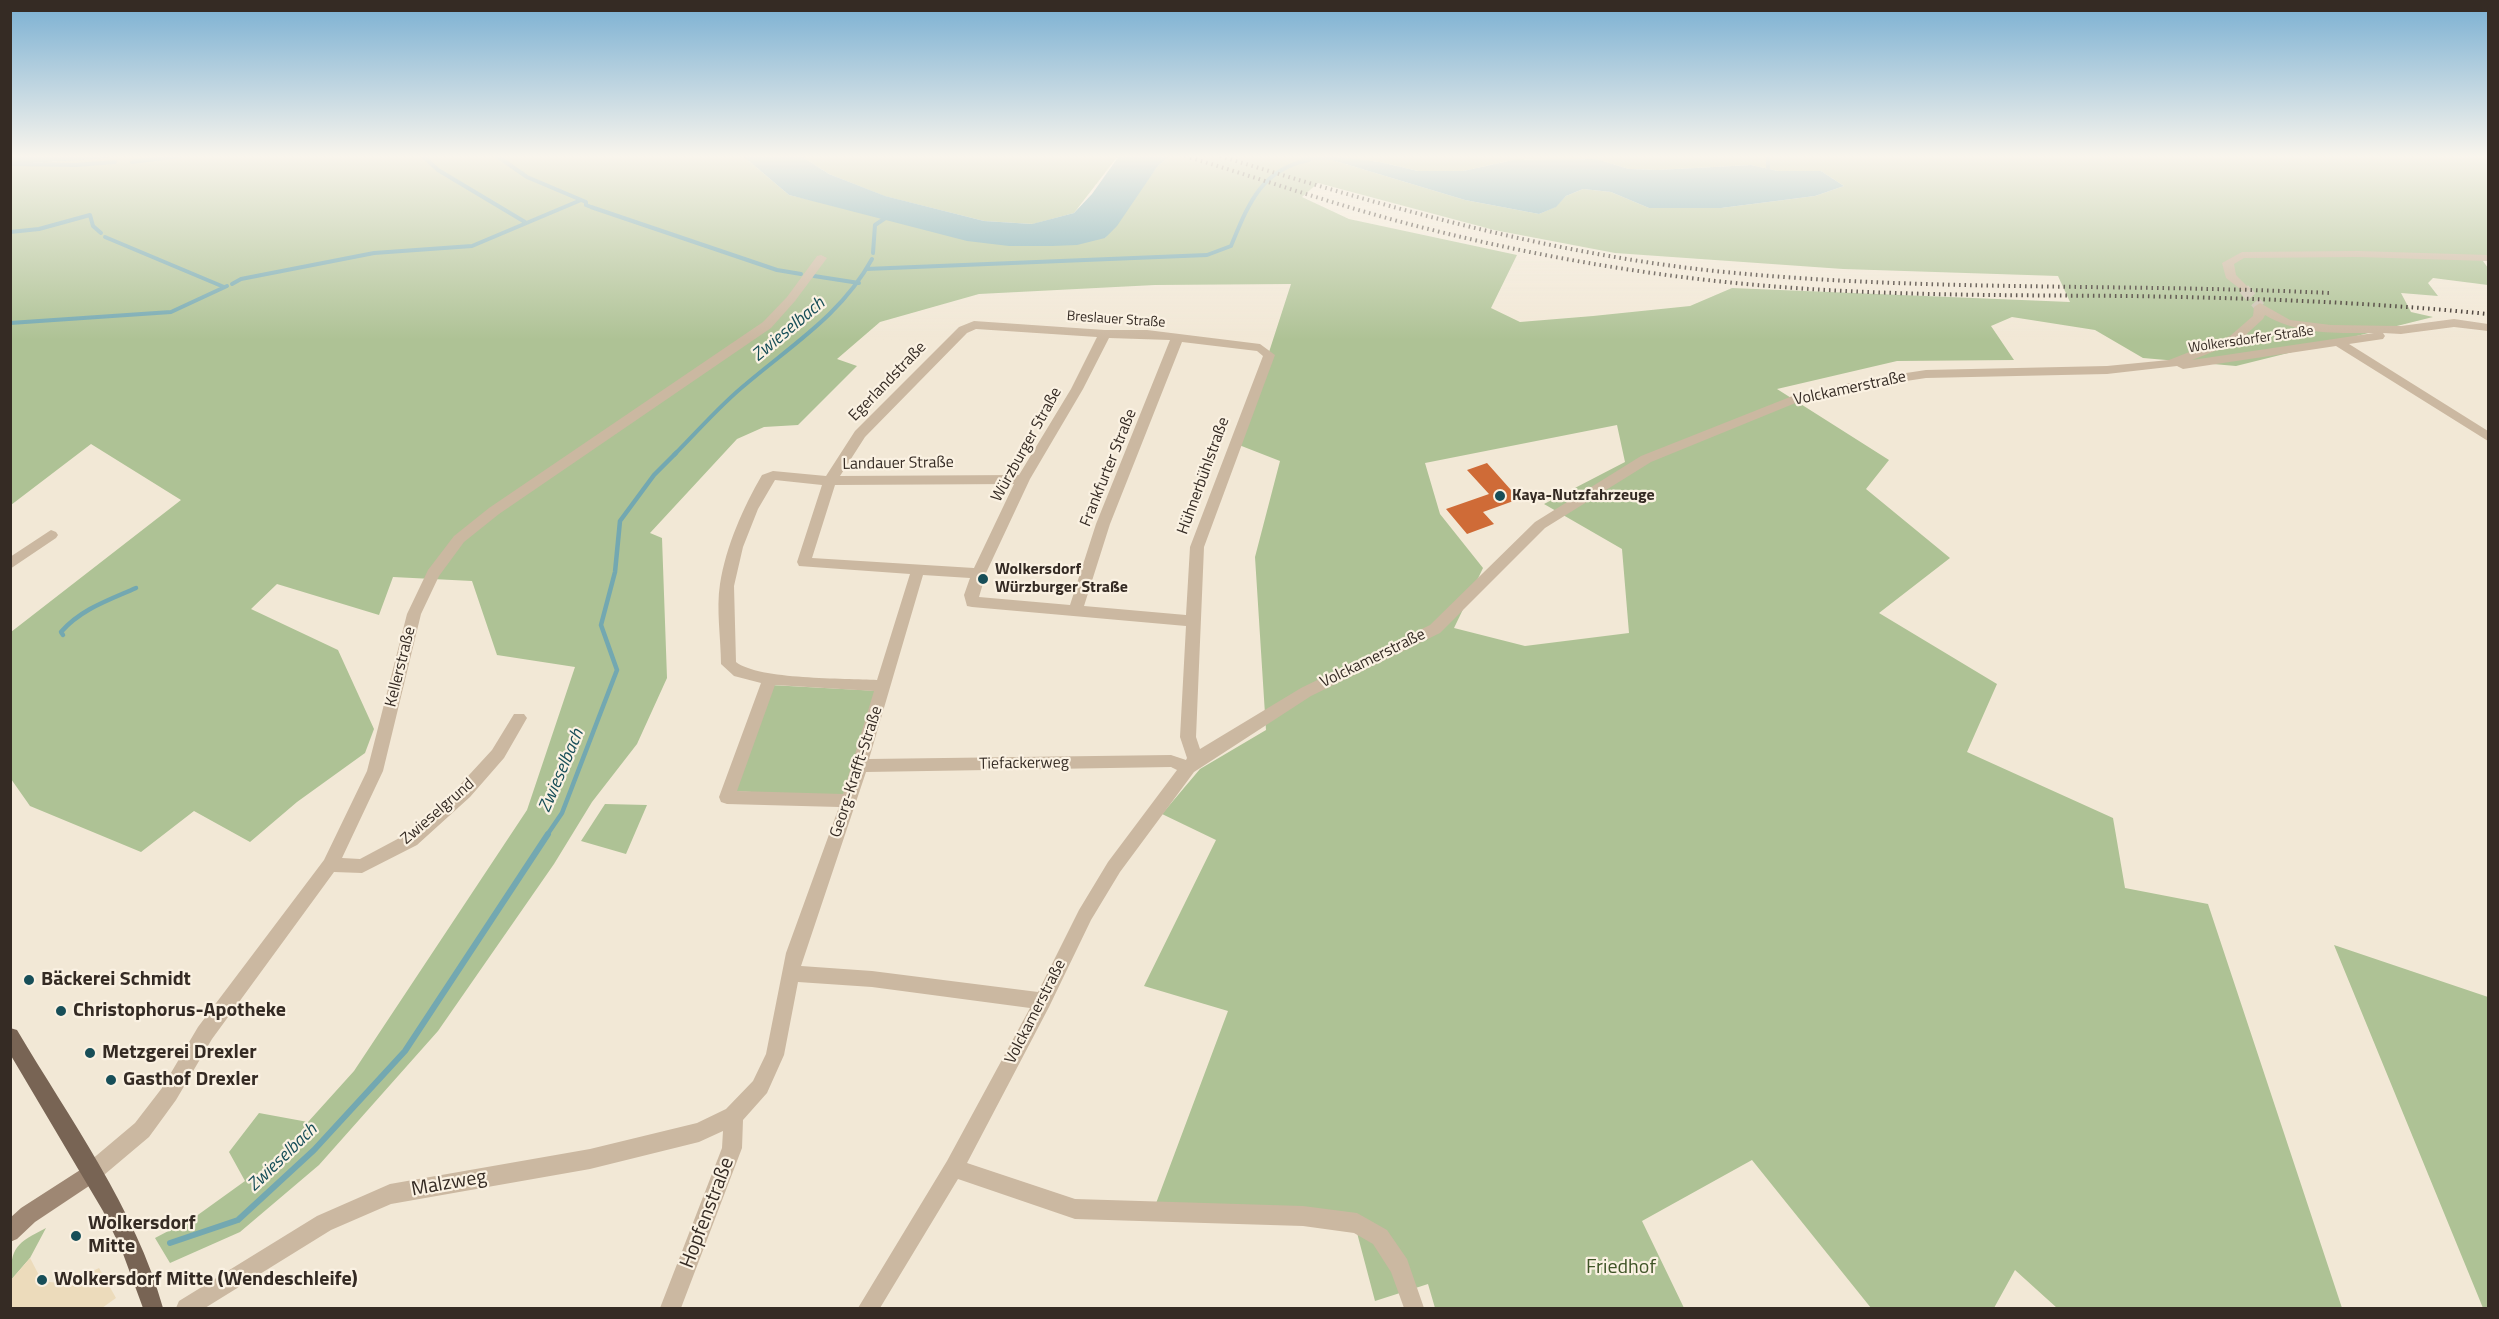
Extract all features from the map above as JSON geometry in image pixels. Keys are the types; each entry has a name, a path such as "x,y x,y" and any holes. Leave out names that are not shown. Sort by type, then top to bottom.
{"main road":[{"path":"10,1036 91,1173 131,1247 153,1308"}],"street":[{"path":"2244,289 2230,276 2228,263 2242,255 2358,254 2488,258"},
{"name":"Kellerstraße","path":"91,1173 142,1130 169,1094 205,1033 330,865 375,771 414,614 433,574 459,539 494,511 767,326 791,299 821,258"},
{"name":"Wolkersdorfer Straße","path":"2171,364 2234,339 2259,317 2260,307 2282,321 2299,326 2331,329 2401,330 2454,323 2488,327"},
{"name":"Breslauer Straße","path":"963,330 974,325 1105,334 1147,334 1260,348 1267,351"},
{"name":"Egerlandstraße","path":"918,569 804,562 830,481 860,434 963,330"},
{"name":"Wolkersdorfer Straße","path":"2171,364 2189,364 2339,343 2401,330"},
{"name":"Würzburger Straße","path":"1076,610 972,602 970,595 1023,479 1077,389 1105,334"},
{"name":"Frankfurter Straße","path":"1076,610 1103,524 1178,339"},
{"name":"Wolkersdorfer Straße","path":"2339,343 2488,437"},
{"name":"Hühnerbühlstraße","path":"1192,764 1188,737 1197,547 1269,355 1267,351"},
{"name":"Volckamerstraße","path":"868,1308 954,1168 1043,1001 1085,915 1114,867 1192,764 1306,692 1435,629 1540,525 1646,459 1795,399 1873,382 1926,374 2107,370 2171,364"},
{"name":"Landauer Straße","path":"770,679 739,672 729,664 727,586 736,547 751,509 767,478 773,475 830,481 1023,479"},
{"path":"10,564 51,535"},
{"path":"918,569 979,573"},
{"name":"Georg-Krafft-Straße","path":"733,1116 760,1087 775,1055 790,973 849,801 918,569"},
{"path":"1076,610 1193,621"},
{"path":"849,801 727,797 770,679 885,686"},
{"name":"Zwieselgrund","path":"330,865 362,866 411,840 464,792 498,754 519,718"},
{"name":"Tiefackerweg","path":"859,766 1171,761 1192,764"},
{"path":"790,973 872,980 1043,1001"},
{"name":"Malzweg","path":"186,1308 324,1223 390,1194 590,1159 699,1132 733,1116"},
{"name":"Hopfenstraße","path":"671,1308 732,1148 733,1116"},
{"path":"954,1168 1076,1209 1303,1216 1357,1223 1380,1237 1400,1266 1414,1308"},
{"path":"10,1232 28,1215 91,1173"}],"green space":[{"name":"Friedhof","path":"10,218 928,218 1105,238 1120,218 1346,218 1517,255 1491,308 1520,322 1690,306 1732,288 2070,302 2058,276 1843,269 1615,253 1494,230 1447,218 2488,218 2488,260 2483,261 2488,268 2488,285 2433,278 2428,283 2438,296 2401,293 2411,312 2433,317 2236,366 2143,358 2095,330 2012,317 1991,326 2014,360 1897,361 1777,389 1889,460 1866,489 1950,558 1879,613 1997,684 1967,752 2113,818 2125,888 2208,904 2342,1308 2057,1308 2015,1270 1994,1308 1871,1308 1752,1160 1642,1221 1684,1308 1435,1308 1428,1284 1375,1301 1352,1214 1155,1206 1228,1011 1144,986 1216,840 1162,814 1200,769 1266,730 1255,557 1280,461 1239,445 1291,284 1155,285 979,294 880,322 837,359 857,366 798,425 764,427 737,439 650,533 662,538 667,678 637,744 592,802 554,864 438,1031 319,1165 240,1232 170,1263 155,1238 195,1217 245,1181 229,1152 259,1113 308,1122 354,1071 527,810 575,667 497,655 472,581 393,577 379,615 277,584 251,609 338,650 374,729 365,753 297,802 250,842 194,811 141,852 30,806 11,779 11,632 181,500 91,444 11,505","holes":["1617,425 1625,462 1544,504 1622,549 1629,633 1525,646 1454,628 1483,568 1440,514 1425,463"]},
{"path":"970,218 1057,218 1033,224 984,221"},
{"path":"770,685 879,691 844,797 733,791"},
{"path":"605,804 647,805 626,854 581,841"},
{"path":"2334,945 2488,997 2488,1308 2483,1308"},
{"path":"46,1228 30,1258 11,1280 12,1260 17,1247"}],"shaded area":[{"path":"30,1258 42,1281 66,1284 99,1268 116,1298 102,1308 11,1308 11,1280"}],"water":[{"path":"876,218 970,218 984,221 1032,224 1057,218 1123,218 1105,238 1077,245 1009,246 967,241"}],"building":[{"name":"Kaya-Nutzfahrzeuge","path":"1487,463 1519,499 1483,512 1494,524 1467,534 1446,509 1489,494 1467,470"}],"waterway":[{"path":"10,232 39,229 81,218"},
{"path":"91,218 93,226 101,233"},
{"path":"518,218 525,222"},
{"path":"232,284 241,279 374,253 472,246 539,218"},
{"path":"622,218 777,270 801,274"},
{"path":"873,253 875,225 886,218"},
{"path":"866,269 1207,255 1231,246 1244,218"},
{"path":"105,237 224,287"},
{"name":"Zwieselbach","path":"866,269 872,259"},
{"name":"Zwieselbach","path":"857,283 866,269"},
{"path":"814,276 857,283"},
{"name":"Zwieselbach","path":"674,455 736,392 831,312 857,283"},
{"path":"10,323 171,312 227,286"},
{"name":"Zwieselbach","path":"547,835 562,813 617,670 601,625 615,572 620,521 654,475 674,455"},
{"path":"63,635 61,632 86,611 136,588"},
{"name":"Zwieselbach","path":"170,1243 238,1220 314,1150 405,1051 548,834"}],"tunnel":[{"path":"2244,289 2260,307"}],"railway":[{"path":"1386,218 1525,251 1657,274 1746,284 1842,291 1938,294 2265,299 2399,306 2488,314"},
{"path":"1432,218 1527,240 1652,263 1792,278 1945,285 2330,293"}],"place":[{"name":"Kaya-Nutzfahrzeuge","path":"1500,496"},
{"name":"Wolkersdorf Würzburger Straße","path":"983,579"},
{"name":"Bäckerei Schmidt","path":"29,980"},
{"name":"Christophorus-Apotheke","path":"61,1011"},
{"name":"Metzgerei Drexler","path":"90,1053"},
{"name":"Gasthof Drexler","path":"111,1080"},
{"name":"Wolkersdorf Mitte","path":"76,1236"},
{"name":"Wolkersdorf Mitte (Wendeschleife)","path":"42,1280"}]}
